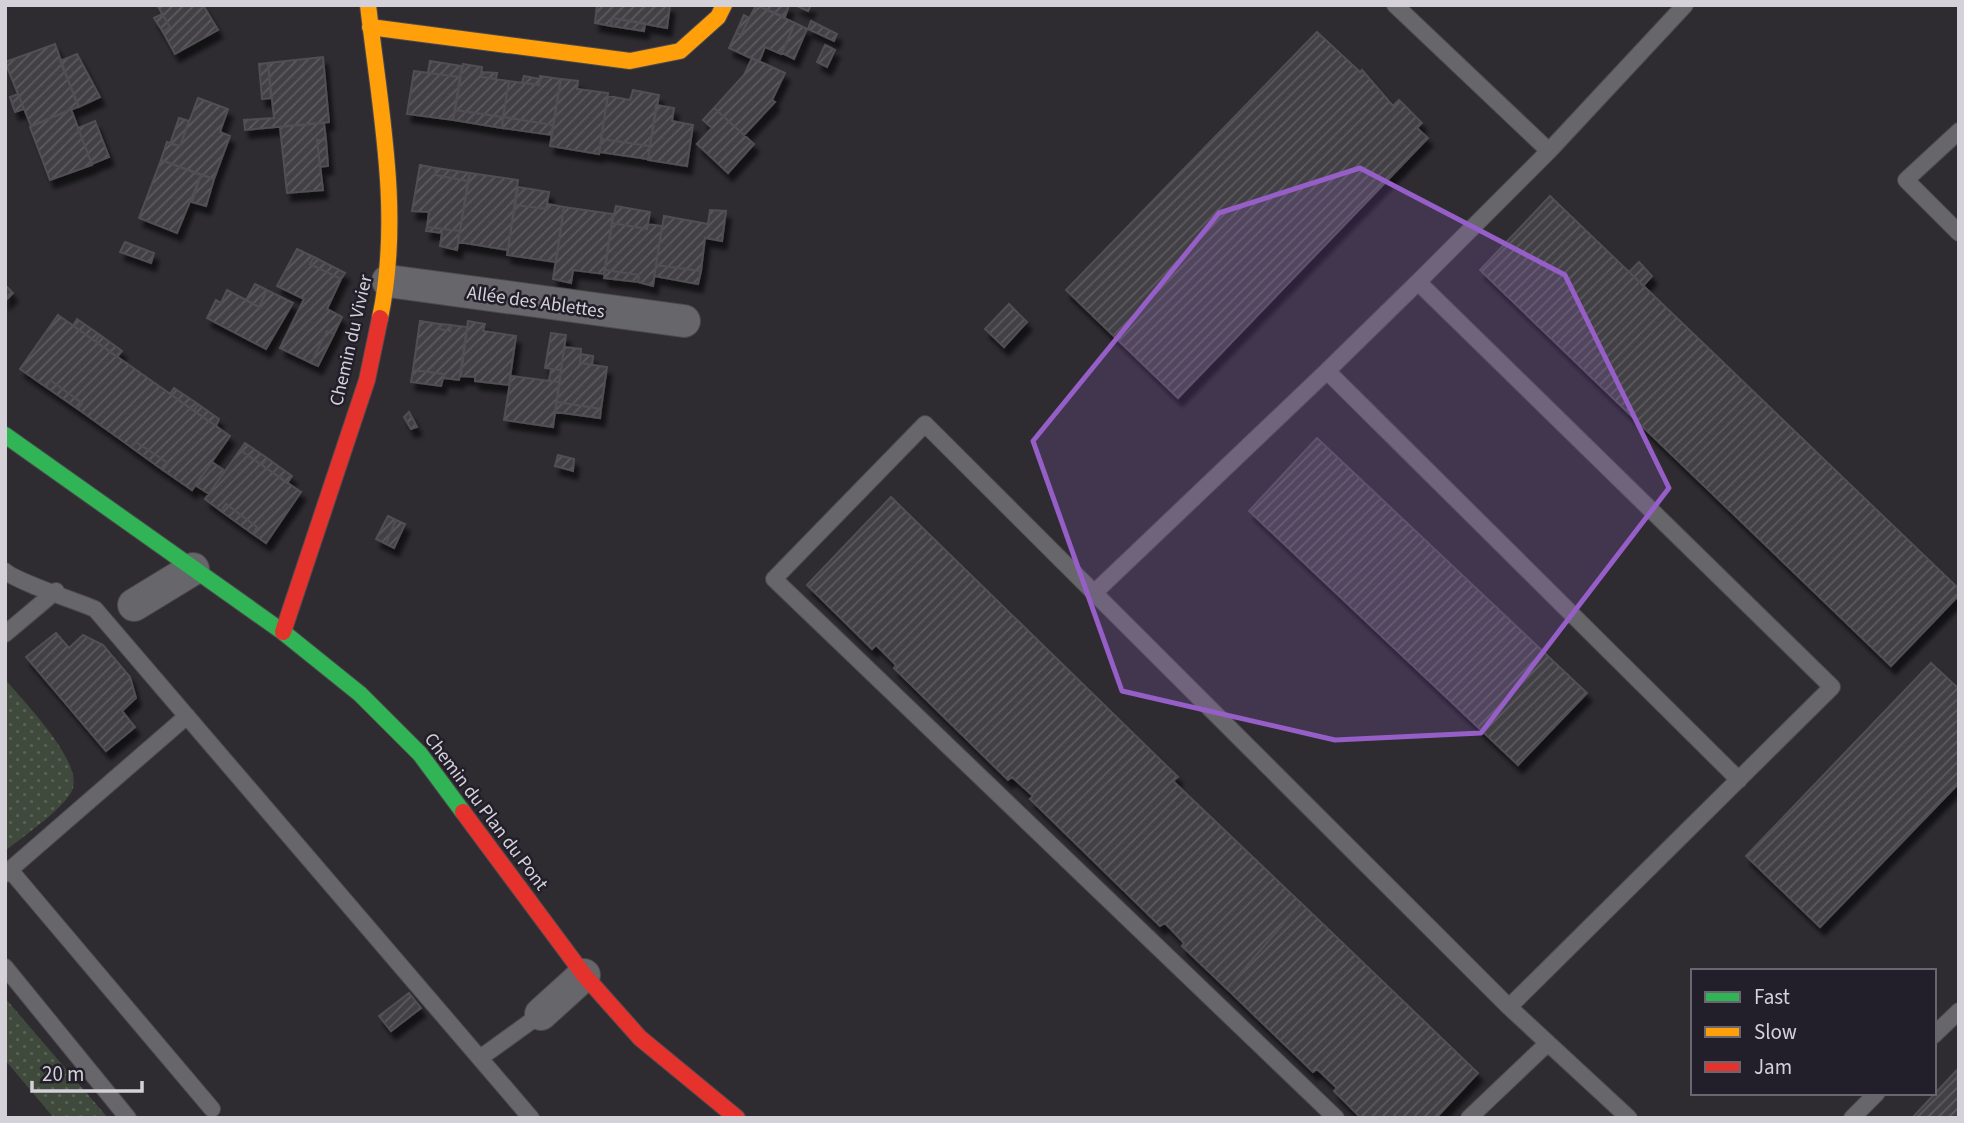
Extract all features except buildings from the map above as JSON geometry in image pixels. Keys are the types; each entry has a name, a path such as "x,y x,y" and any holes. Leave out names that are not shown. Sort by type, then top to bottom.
{"street":[{"name":"Chemin du Vivier","path":"283,632 367,380 388,281 391,212 368,5"},
{"path":"370,27 630,61 680,51 718,17 723,5"},
{"name":"Allée des Ablettes","path":"388,281 684,321"},
{"name":"Chemin du Plan du Pont","path":"5,435 283,632 360,694 420,754 584,975 640,1038 737,1118"},
{"path":"134,605 193,569"},
{"path":"541,1014 584,975"}],"lane":[{"path":"1395,5 1549,151"},
{"path":"1094,593 1418,282 1549,151 1685,5"},
{"path":"1959,131 1906,180 1959,233"},
{"path":"1418,282 1832,687 1509,1007"},
{"path":"1328,371 1739,780"},
{"path":"1336,1118 774,579 925,424 1509,1007 1629,1118"},
{"path":"5,570 12,578 56,592 95,609 531,1118"},
{"path":"5,634 56,592"},
{"path":"105,621 134,605"},
{"path":"187,716 8,872 212,1108"},
{"path":"5,967 128,1118"},
{"path":"1936,1033 1959,1010"},
{"path":"480,1058 541,1014"},
{"path":"1469,1118 1548,1043"},
{"path":"1853,1118 1875,1095"}],"highlighted area":[{"path":"1360,168 1565,275 1669,488 1481,733 1335,740 1122,691 1033,441 1219,213"}],"green space":[{"path":"5,679 60,747 73,776 73,788 63,804 5,851"},
{"path":"5,998 108,1118 54,1118 5,1060"}],"traffic: fast":[{"path":"5,435 283,632 360,694 420,754 463,812"}],"traffic: slow":[{"path":"368,5 383,123 389,201 389,240 380,318"},
{"path":"370,27 630,61 680,51 718,17 724,5"}],"traffic: jam":[{"path":"283,632 367,380 380,318"},
{"path":"463,812 584,975 640,1038 737,1118"}]}
